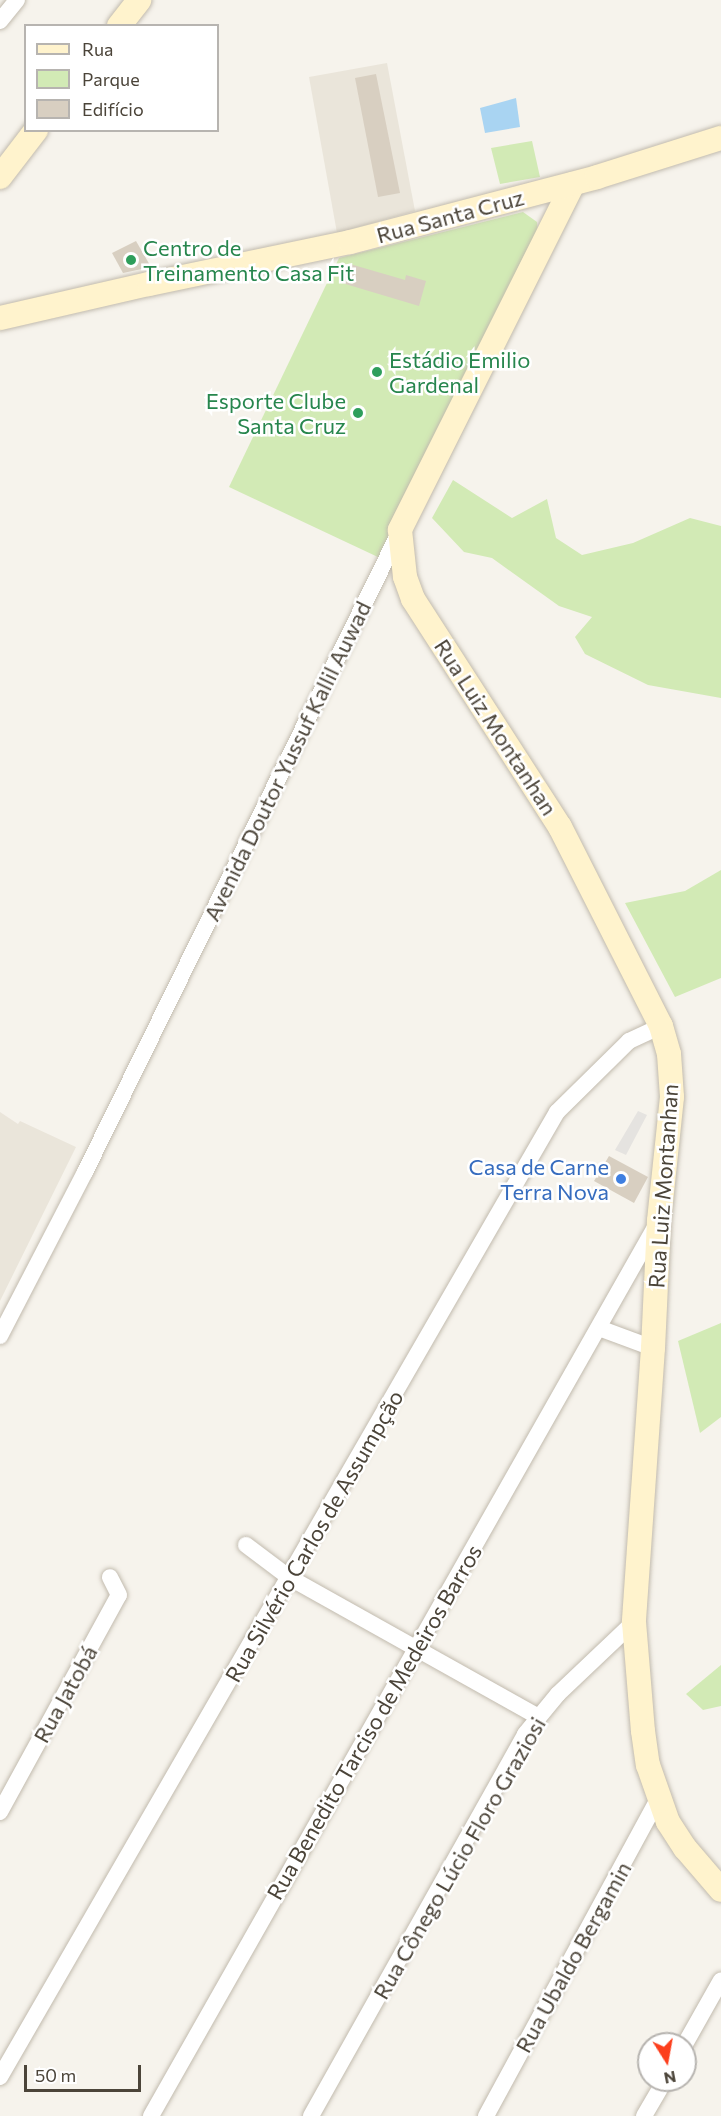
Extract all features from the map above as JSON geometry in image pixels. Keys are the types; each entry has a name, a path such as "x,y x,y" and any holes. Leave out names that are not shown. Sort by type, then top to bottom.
{"street":[{"path":"0,21 17,0"},
{"path":"121,24 139,0"},
{"path":"0,177 34,132"},
{"name":"Rua Santa Cruz","path":"0,318 149,284 339,245 573,184 721,138"},
{"name":"Avenida Doutor Yussuf Kallil Auwad","path":"0,1336 85,1173 400,530 573,184"},
{"name":"Rua Luiz Montanhan","path":"400,530 405,577 413,599 551,811 661,1026 669,1054 672,1097 659,1221 653,1348 634,1622 648,1765 668,1822 685,1848 721,1890"},
{"name":"Rua Silvério Carlos de Assumpção","path":"0,2077 557,1112 629,1041 661,1026"},
{"name":"Rua Benedito Tarciso de Medeiros Barros","path":"150,2116 659,1221"},
{"path":"599,1328 653,1348"},
{"path":"246,1545 290,1578 539,1717"},
{"name":"Rua Jatobá","path":"0,1812 119,1595 110,1577"},
{"name":"Rua Cônego Lúcio Floro Graziosi","path":"311,2116 525,1734 558,1694 634,1622"},
{"name":"Rua Ubaldo Bergamin","path":"486,2116 659,1798"},
{"path":"692,2032 721,1980"},
{"path":"644,2116 658,2092"}],"shaded area":[{"path":"387,63 415,211 337,233 309,77"},
{"path":"638,1111 647,1115 626,1155 615,1150"},
{"path":"0,1112 18,1124 20,1121 76,1147 0,1301"}],"green space":[{"path":"532,141 540,177 500,184 491,148"},
{"name":"Estádio Emilio Gardenal","path":"523,212 537,222 538,235 380,558 229,487 339,258"},
{"path":"453,480 512,518 547,499 556,538 582,555 633,543 690,518 721,526 721,698 648,685 585,654 575,637 592,617 559,606 492,558 464,552 432,518"},
{"path":"721,870 721,978 675,997 625,903 685,891"},
{"path":"721,1323 721,1417 700,1433 678,1341"},
{"path":"721,1665 721,1706 703,1710 686,1694"}],"water":[{"path":"516,98 520,127 485,133 480,108"}],"building":[{"path":"376,74 400,193 378,197 355,78"},
{"name":"Centro de Treinamento Casa Fit","path":"136,241 151,267 123,273 112,253"},
{"path":"350,264 405,280 406,275 426,281 419,306 342,283"},
{"name":"Casa de Carne Terra Nova","path":"609,1156 648,1177 634,1203 594,1181"}],"place":[{"name":"Centro de Treinamento Casa Fit","path":"131,260"},
{"name":"Estádio Emilio Gardenal","path":"377,372"},
{"name":"Esporte Clube Santa Cruz","path":"358,413"},
{"name":"Casa de Carne Terra Nova","path":"621,1179"}]}
